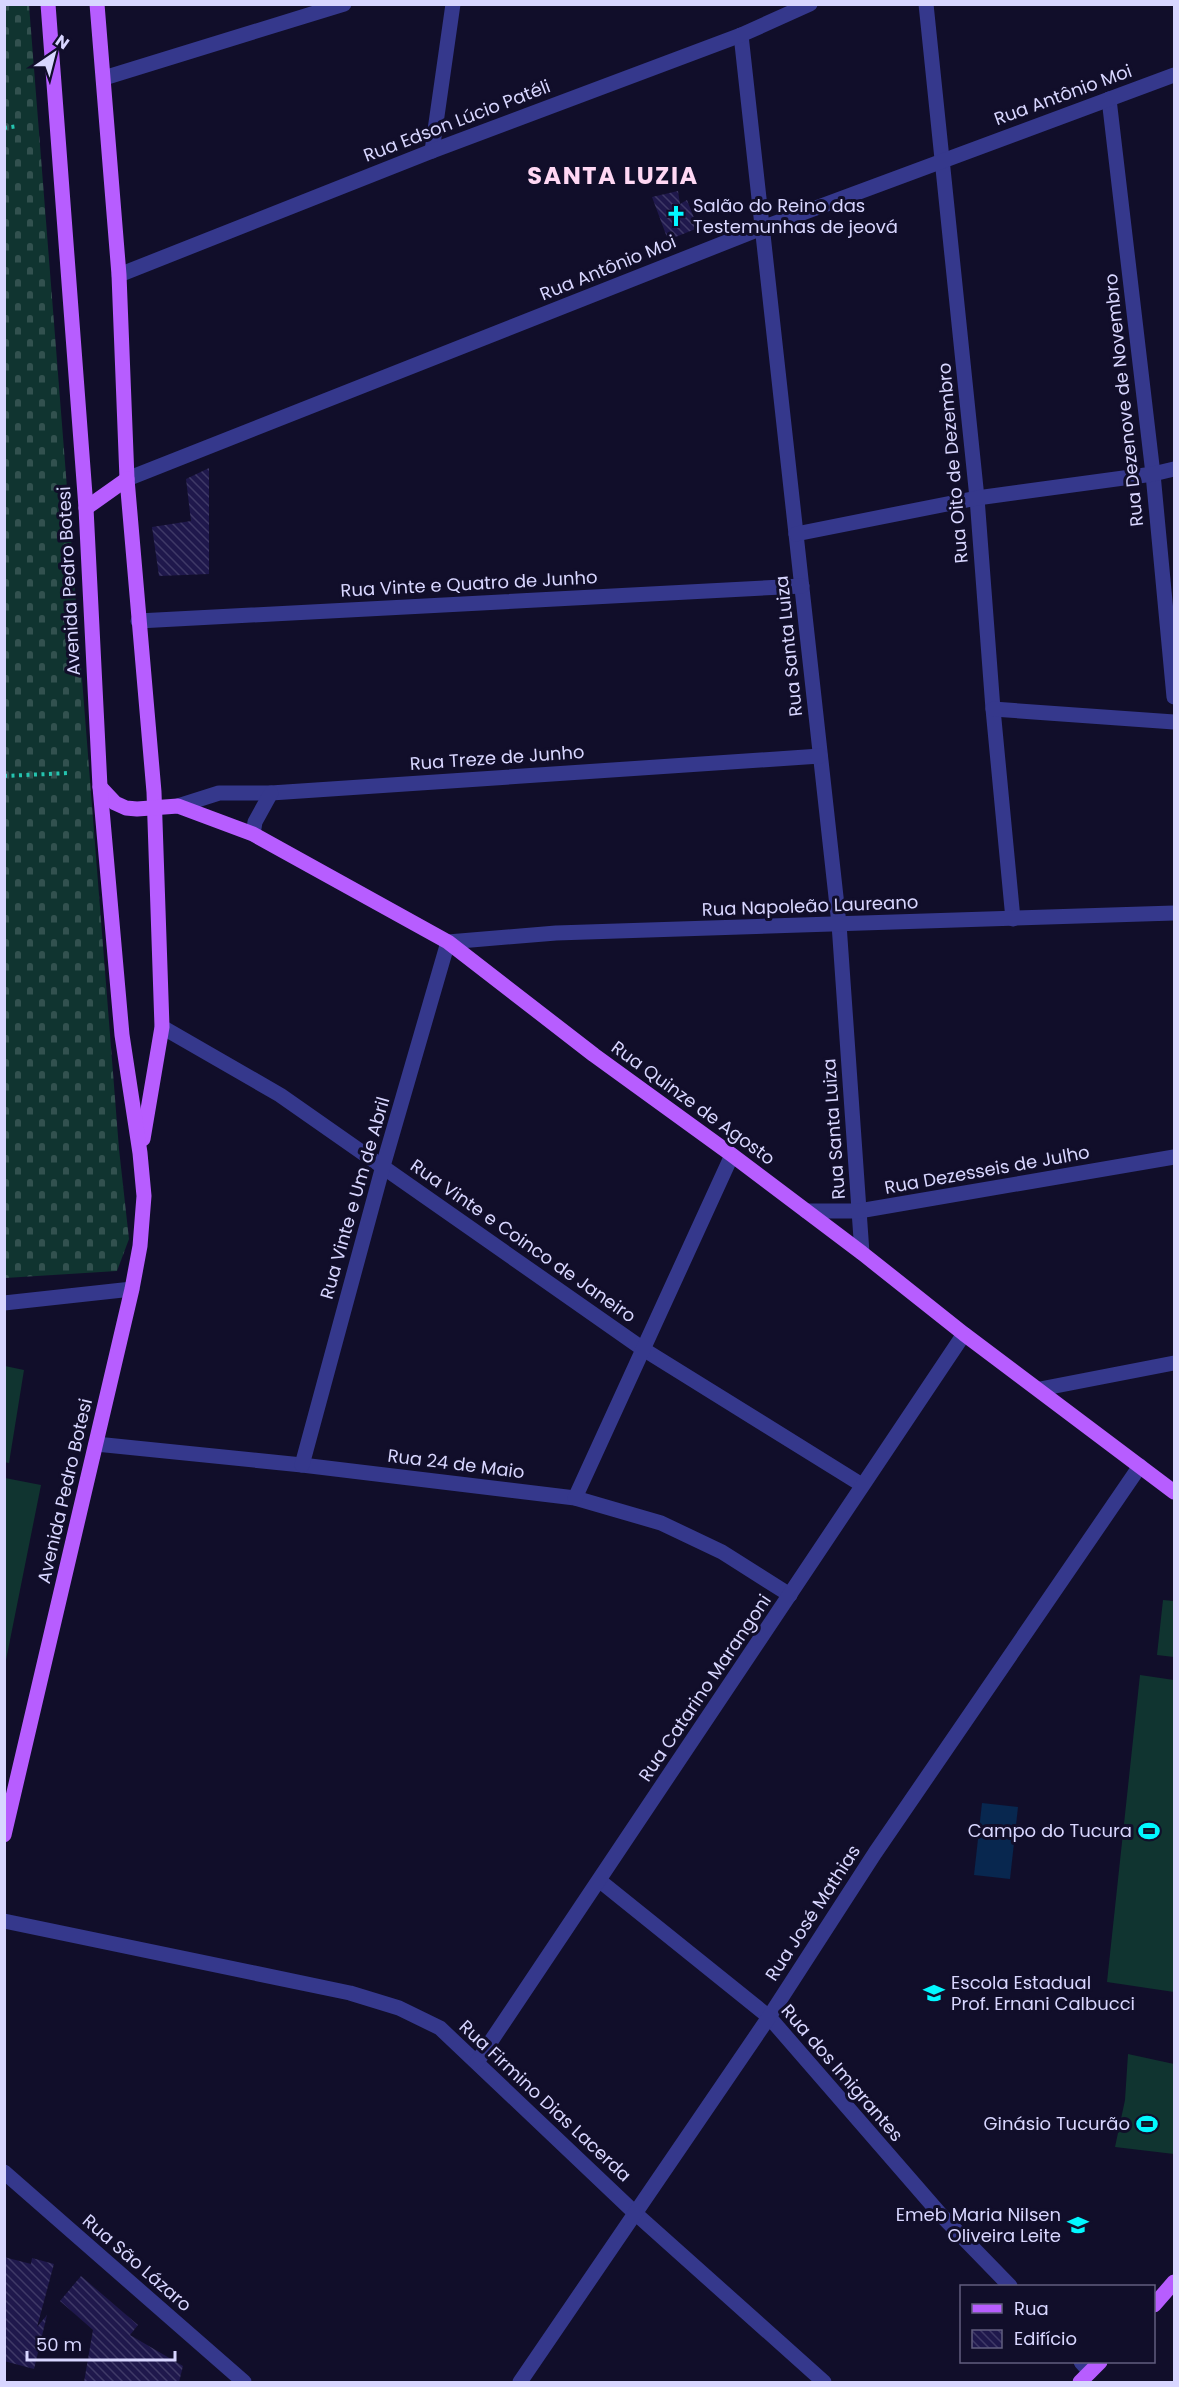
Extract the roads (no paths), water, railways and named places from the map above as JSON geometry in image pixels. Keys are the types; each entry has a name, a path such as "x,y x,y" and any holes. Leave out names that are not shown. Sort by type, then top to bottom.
{"main road":[{"name":"Avenida Pedro Botesi","path":"4,1835 132,1289 140,1246 144,1196 141,1153 122,1035 100,787 86,508 48,4"},
{"name":"Avenida Pedro Botesi","path":"97,4 119,275 127,479 154,807 162,1027 141,1153"},
{"path":"86,508 127,479"},
{"name":"Rua Quinze de Agosto","path":"100,787 116,803 126,808 178,806 253,834 448,942 594,1055 862,1253 964,1334 1174,1492"},
{"path":"1155,2304 1174,2282"}],"street":[{"path":"104,78 344,4"},
{"path":"432,151 453,4"},
{"name":"Rua Edson Lúcio Patéli","path":"119,275 432,151 741,35 810,4"},
{"name":"Rua Oito de Dezembro","path":"926,4 977,498 993,709 1013,919"},
{"name":"Rua Santa Luiza","path":"741,35 839,924 862,1253"},
{"name":"Rua Antônio Moi","path":"127,479 762,228 1174,75"},
{"name":"Rua Dezenove de Novembro","path":"1109,99 1153,474 1174,697"},
{"path":"796,534 977,498 1153,474 1174,469"},
{"name":"Rua Vinte e Quatro de Junho","path":"138,621 802,586"},
{"path":"993,709 1174,722"},
{"name":"Rua Treze de Junho","path":"178,806 219,793 271,793 820,756"},
{"path":"253,834 255,822 271,793"},
{"name":"Rua Napoleão Laureano","path":"448,942 556,933 1174,913"},
{"name":"Rua Vinte e Um de Abril","path":"302,1465 383,1166 448,942"},
{"name":"Rua Vinte e Coinco de Janeiro","path":"162,1027 280,1095 643,1349 862,1485"},
{"path":"575,1498 732,1155"},
{"name":"Rua Dezesseis de Julho","path":"806,1211 859,1211 1174,1157"},
{"path":"4,1304 132,1289"},
{"name":"Rua Catarino Marangoni","path":"477,2062 964,1334"},
{"path":"1040,1389 1174,1363"},
{"name":"Rua 24 de Maio","path":"96,1444 302,1465 575,1498 661,1523 723,1552 790,1595"},
{"name":"Rua José Mathias","path":"520,2382 769,2017 875,1853 1140,1466"},
{"name":"Rua dos Imigrantes","path":"600,1881 769,2017 941,2215 1009,2285"},
{"name":"Rua Firmino Dias Lacerda","path":"4,1921 350,1993 399,2008 440,2028 635,2212 824,2382"},
{"name":"Rua São Lázaro","path":"4,2172 244,2382"}],"water":[{"path":"982,1803 1018,1807 1010,1879 974,1875"}],"place":[{"name":"Salão do Reino das Testemunhas de jeová","path":"676,216"},
{"name":"Campo do Tucura","path":"1149,1831"},
{"name":"Escola Estadual Prof. Ernani Calbucci","path":"934,1993"},
{"name":"Ginásio Tucurão","path":"1147,2124"},
{"name":"Emeb Maria Nilsen Oliveira Leite","path":"1078,2225"}],"district":[{"name":"SANTA LUZIA","path":"613,176"}]}
